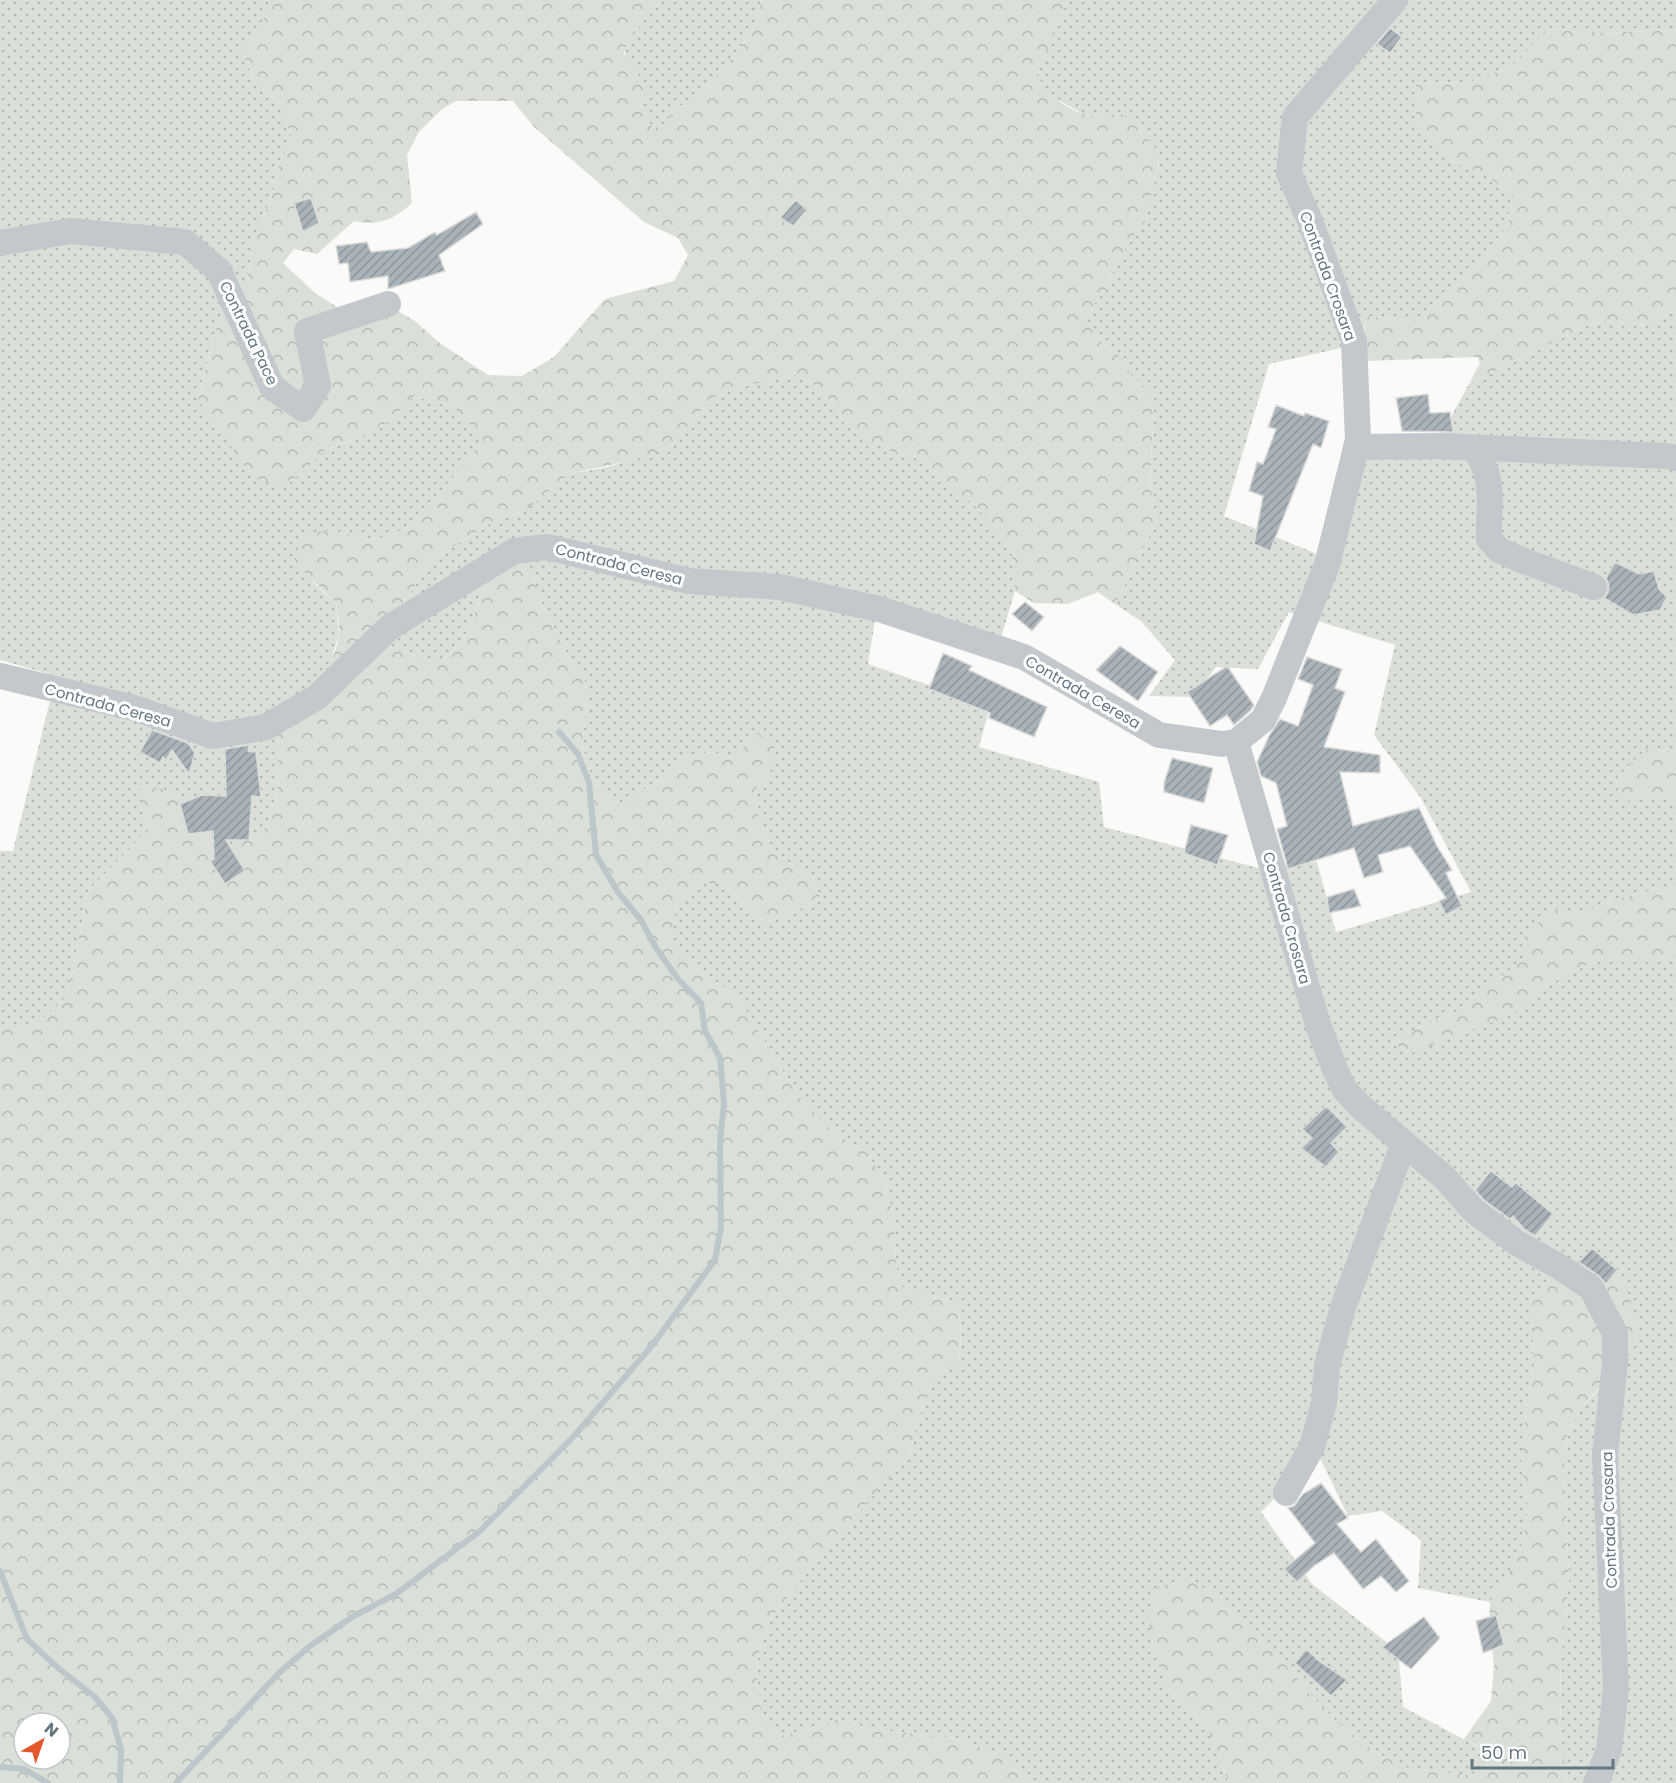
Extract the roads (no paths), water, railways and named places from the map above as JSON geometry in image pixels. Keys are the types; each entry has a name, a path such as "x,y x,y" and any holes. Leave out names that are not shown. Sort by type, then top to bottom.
{"street":[{"name":"Contrada Crosara","path":"1395,0 1295,117 1289,173 1310,221 1354,341 1358,440 1327,565 1283,676 1263,720 1236,742 1318,1026 1345,1090 1444,1177 1474,1211 1492,1226 1591,1288 1615,1333 1616,1363 1605,1455 1616,1689 1609,1750 1596,1783"},
{"name":"Contrada Pace","path":"0,243 71,231 185,242 219,271 272,387 303,410 318,386 307,331 388,304"},
{"path":"1356,447 1440,446 1676,458"},
{"path":"1473,448 1484,461 1490,482 1489,539 1499,550 1519,560 1594,587"},
{"name":"Contrada Ceresa","path":"0,676 134,708 213,736 266,727 317,697 390,627 514,551 547,547 689,581 780,587 879,609 1024,657 1159,735 1222,744 1236,742"},
{"path":"1286,1493 1312,1447 1324,1403 1327,1366 1343,1306 1404,1143"}],"waterway":[{"path":"176,1783 280,1672 310,1646 352,1617 396,1594 480,1531 574,1436 650,1348 715,1260 721,1227 720,1140 724,1104 720,1058 705,1031 701,1003 678,979 656,948 641,920 618,892 596,855 589,783 578,754 559,732"},
{"path":"0,1571 27,1639 58,1668 95,1697 112,1718 121,1749 120,1783"},
{"path":"0,1767 24,1769 48,1783"}]}
